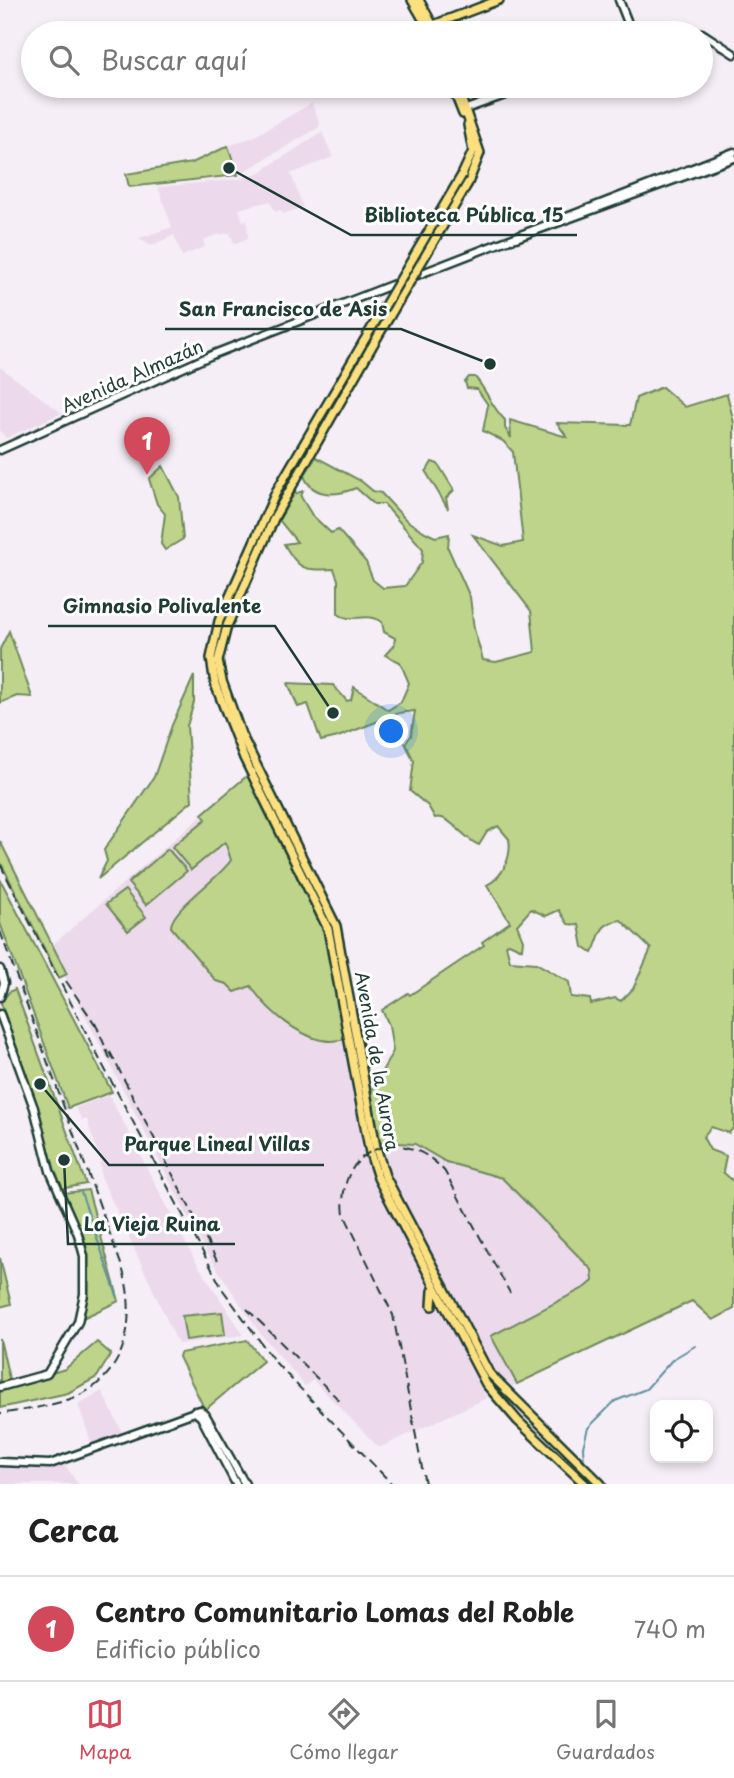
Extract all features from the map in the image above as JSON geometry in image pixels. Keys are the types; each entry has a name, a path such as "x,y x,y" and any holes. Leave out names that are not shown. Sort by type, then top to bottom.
{"main road":[{"path":"412,0 427,21"},
{"path":"419,0 429,21"},
{"path":"453,21 499,0"},
{"path":"620,0 628,21"},
{"path":"713,41 734,54"},
{"path":"219,682 211,658 219,621 274,496 471,159 472,141 456,98"},
{"path":"219,682 219,658 227,626 275,516 304,460 468,183 480,153 462,98"},
{"path":"466,109 497,98"},
{"name":"Avenida Almazán","path":"0,450 214,354 734,152"},
{"name":"Avenida Almazán","path":"512,239 559,225 734,158"},
{"path":"339,382 342,387 348,387"},
{"path":"297,456 302,455 304,460"},
{"name":"Avenida de la Aurora","path":"219,682 244,758 340,938 376,1147 385,1176 489,1373 601,1484"},
{"name":"Avenida de la Aurora","path":"313,886 331,939 374,1166 429,1277 489,1388 518,1421 585,1484"},
{"path":"0,969 4,983 0,998"},
{"path":"0,1014 34,1108 50,1171 83,1249 85,1281 75,1329 47,1374 0,1387"},
{"path":"429,1277 434,1295 432,1306"},
{"path":"0,1462 50,1464 197,1412 205,1414 225,1456 245,1484"},
{"path":"230,1464 236,1484"}],"shaded area":[{"path":"312,103 320,124 318,128 238,175 228,146 253,137"},
{"path":"322,132 333,157 291,174 303,207 283,214 281,210 275,212 270,201 239,209 243,221 247,220 248,238 234,244 230,233 217,235 203,240 205,247 182,256 174,235 151,246 139,238 172,227 158,187 239,179 258,173"},
{"path":"0,365 62,413 6,438 0,431"},
{"path":"249,774 323,927 371,1173 487,1398 379,1448 313,1380 305,1386 259,1332 206,1252 50,947"},
{"path":"109,1095 196,1262 244,1335 178,1344 101,1177 100,1160 87,1120 82,1120 75,1108"},
{"path":"396,1141 424,1147 446,1162 497,1176 509,1183 592,1270 593,1280 586,1287 491,1336 517,1384 507,1389 488,1367 390,1179 379,1142"},
{"path":"102,1391 123,1434 92,1445 78,1404"},
{"path":"63,1462 78,1484 0,1484 0,1465 44,1468"}],"green space":[{"path":"228,146 238,175 129,187 126,174 192,163"},
{"path":"469,377 475,377 505,420 505,428 511,438 510,420 567,437 557,423 630,425 636,398 662,387 685,407 727,394 734,423 734,1127 729,1133 711,1127 703,1137 710,1150 726,1156 723,1172 734,1182 734,1309 713,1320 692,1301 517,1384 491,1336 586,1287 593,1281 592,1270 502,1178 446,1162 415,1144 379,1142 371,1092 393,1051 389,1025 382,1010 408,993 410,995 484,945 482,942 510,922 487,885 498,877 505,866 509,839 498,826 487,832 479,845 452,823 435,818 428,806 410,791 414,761 405,743 411,736 415,711 399,713 321,741 308,704 298,707 288,683 333,685 347,701 351,700 354,687 388,710 401,702 409,683 400,662 385,655 394,645 395,638 384,632 382,622 376,619 348,618 338,614 338,580 334,569 310,569 294,560 284,544 297,542 279,520 294,494 303,491 301,497 312,515 331,533 338,530 366,562 373,580 383,588 405,586 422,562 423,549 384,504 374,504 356,488 334,494 319,492 313,488 304,476 316,457 361,481 373,491 381,493 407,521 427,533 435,537 449,534 448,548 470,597 474,629 483,660 496,662 535,652 531,611 473,535 503,546 523,542 513,452 503,441 483,431 488,405 477,389 467,388 465,382","holes":["531,909 546,916 559,910 568,924 579,925 583,947 592,953 603,928 621,920 651,949 633,989 621,1001 615,998 591,1004 590,999 571,997 569,982 536,963 510,961 506,945 509,943 522,949 523,940 517,925"]},
{"path":"432,462 438,464 454,490 446,498 448,509 426,472"},
{"path":"163,466 179,497 183,539 165,550 161,544 165,514 157,504 149,479"},
{"path":"9,631 32,697 17,696 0,703 0,649"},
{"path":"194,676 194,702 187,726 192,801 98,879 107,861 104,850 154,777 172,725"},
{"path":"249,774 324,927 347,1038 320,1040 307,1035 280,1018 251,986 235,992 227,984 216,981 171,927 178,912 231,860 225,842 191,870 172,847 206,819 202,814"},
{"path":"0,841 67,974 59,978 0,861"},
{"path":"168,849 187,871 146,905 128,883"},
{"path":"0,879 112,1092 68,1108 0,923"},
{"path":"125,890 146,917 128,931 106,904"},
{"path":"15,989 86,1184 60,1189 34,1097 1,1003 9,992"},
{"path":"88,1190 119,1301 83,1318 87,1268 81,1239 63,1193"},
{"path":"0,1258 11,1304 0,1307"},
{"path":"222,1312 225,1335 186,1340 182,1316"},
{"path":"0,1339 10,1383 0,1385"},
{"path":"247,1340 263,1361 205,1410 179,1357 180,1353"},
{"path":"97,1342 111,1354 97,1377 68,1393 0,1408 0,1389 65,1369"}],"waterway":[{"path":"81,1192 117,1296"},
{"path":"584,1462 583,1447 588,1428 615,1401 646,1389 673,1359 695,1346"}],"railway":[{"path":"0,864 100,1060 223,1290 275,1362 392,1484"},
{"path":"0,931 122,1267 129,1307 128,1326 116,1362 89,1390 70,1399 0,1414"},
{"path":"66,981 99,1030"},
{"path":"95,1022 111,1061"},
{"path":"110,1052 217,1261"},
{"path":"425,1484 393,1315 344,1214 344,1191 350,1173 361,1159 375,1149 392,1146 410,1148 428,1157 445,1172 510,1293"},
{"path":"247,1309 342,1403"}],"place":[{"name":"Biblioteca Pública 15","path":"229,168"},
{"name":"San Francisco de Asis","path":"490,364"},
{"name":"Centro Comunitario Lomas del Roble","path":"147,475"},
{"name":"Gimnasio Polivalente","path":"333,713"},
{"name":"Parque Lineal Villas","path":"40,1084"},
{"name":"La Vieja Ruina","path":"64,1160"}]}
